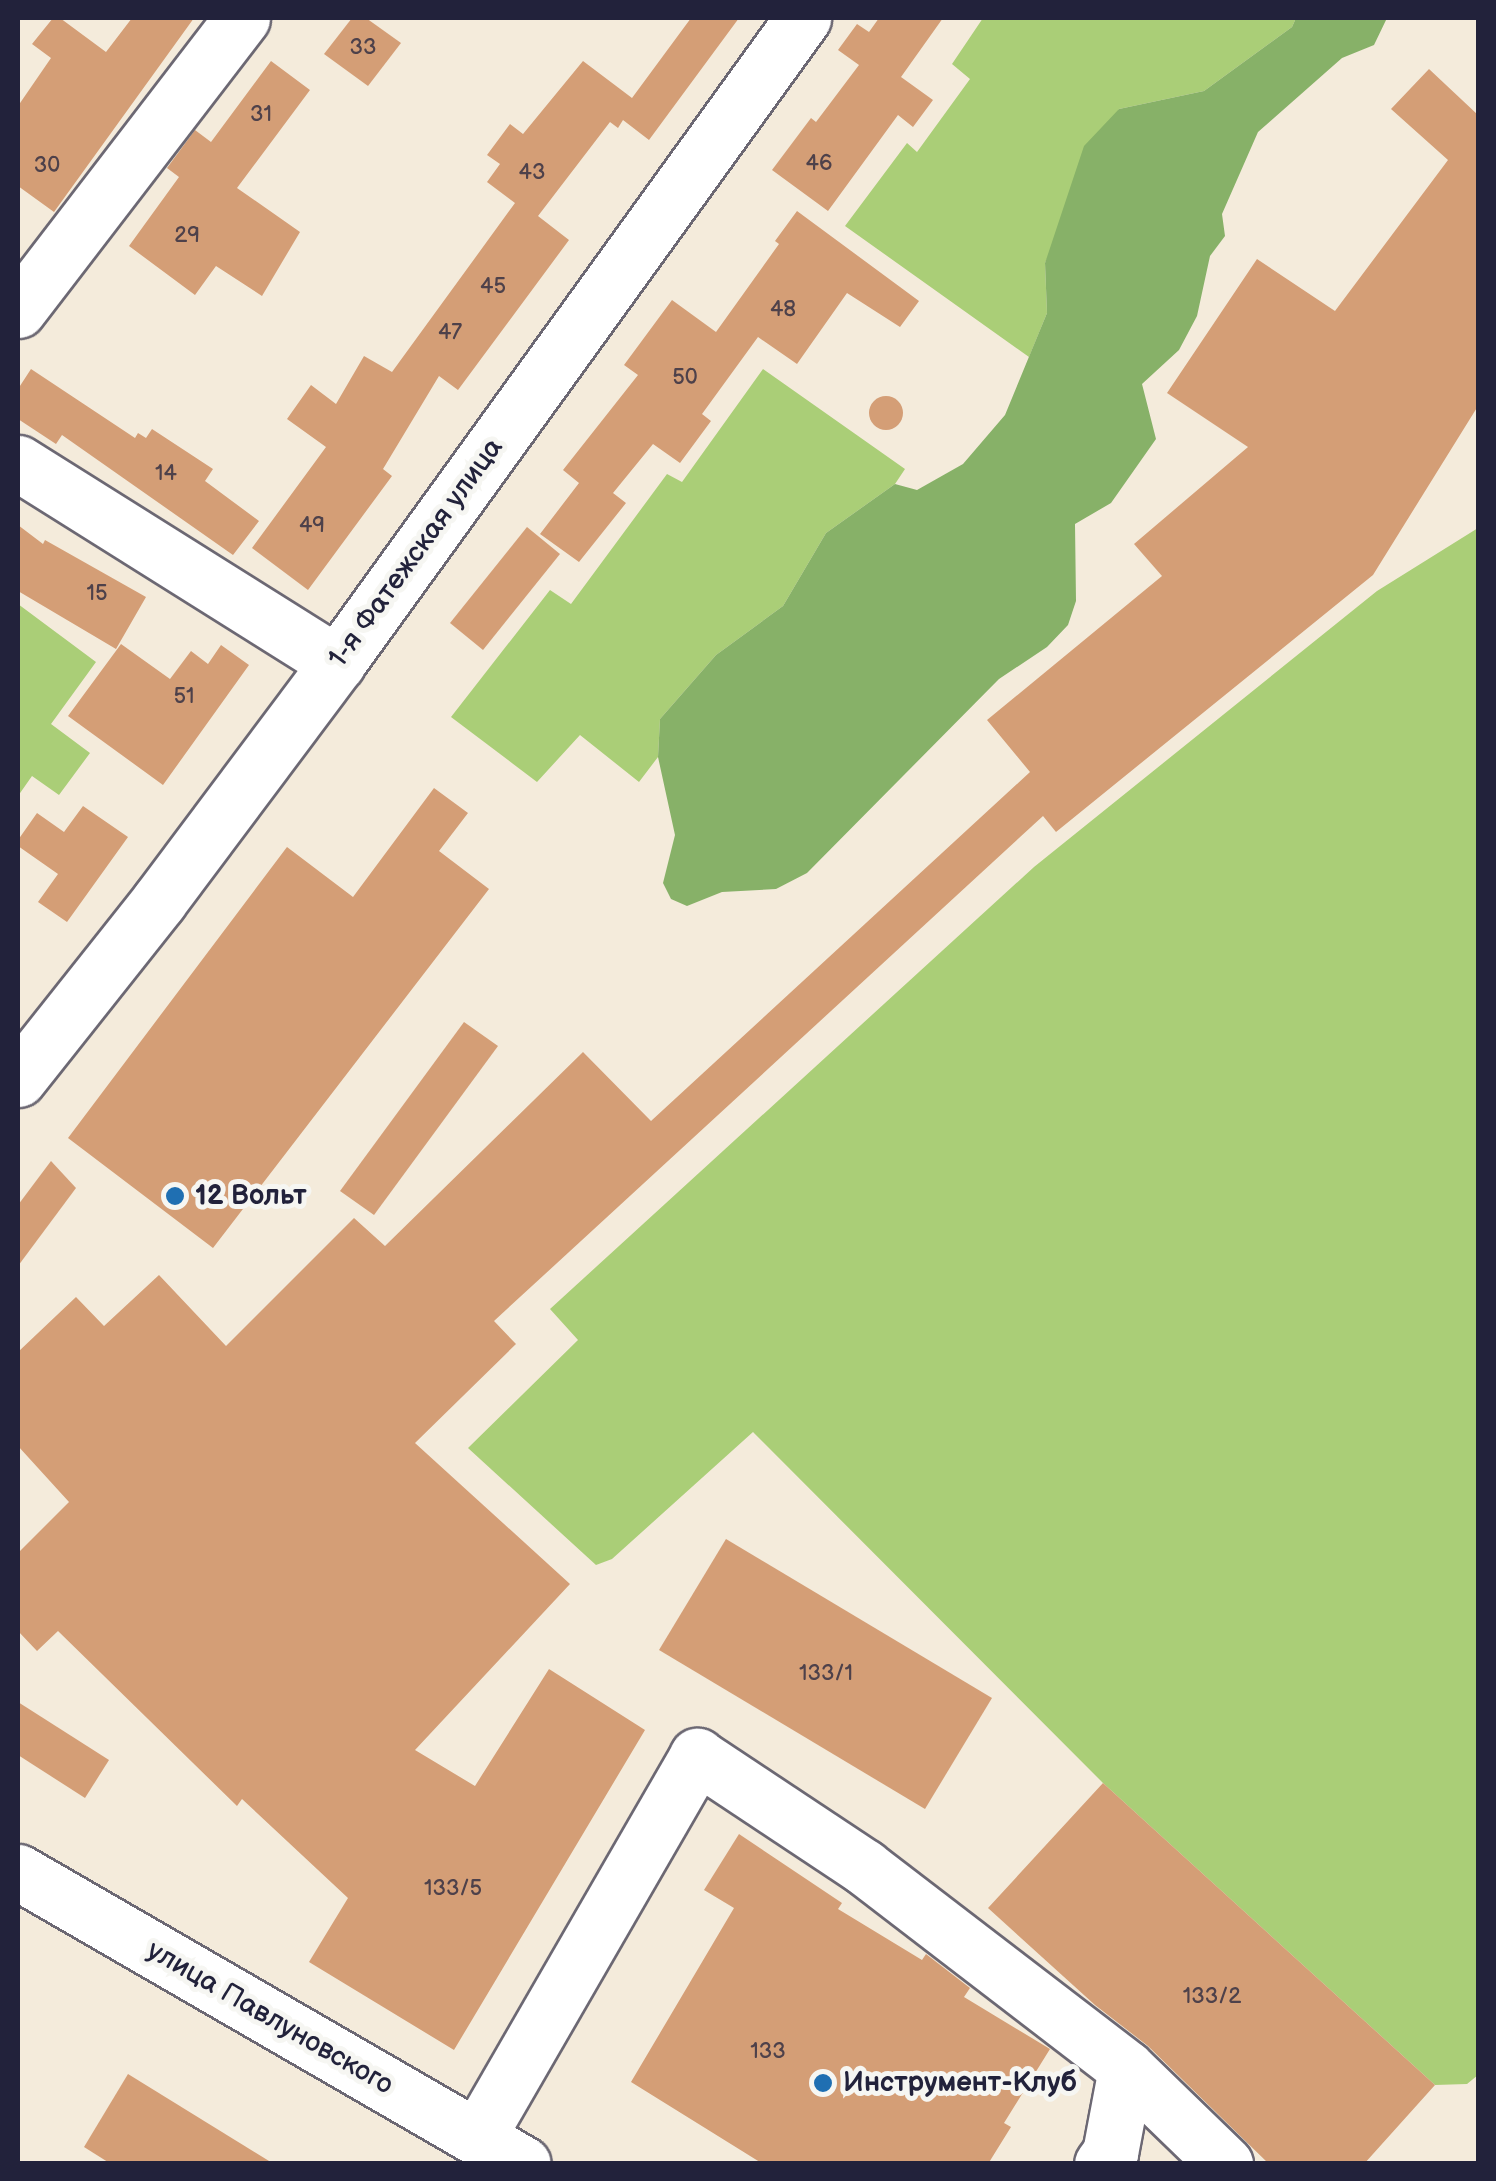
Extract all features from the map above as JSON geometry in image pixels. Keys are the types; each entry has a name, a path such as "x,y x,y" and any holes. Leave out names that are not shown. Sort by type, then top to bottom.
{"street":[{"path":"18,310 242,18"},
{"name":"1-я Фатежская улица","path":"18,1079 159,901 336,663 804,18"},
{"path":"18,464 336,663"},
{"path":"501,2150 698,1756 864,1867 1126,2068 1225,2164"},
{"name":"улица Павлуновского","path":"18,1872 501,2150"},
{"path":"1102,2164 1110,2152 1126,2068"}],"green space":[{"path":"983,18 1296,18 1292,27 1204,91 1119,109 1045,263 1047,313 1029,357 845,226 907,143 917,152 970,79 952,64"},
{"path":"1296,18 1387,18 1374,45 1342,58 1258,132 1222,214 1225,236 1210,256 1197,316 1179,350 1142,384 1156,439 1111,503 1075,524 1076,601 1068,625 1047,647 999,679 807,873 776,889 722,892 687,906 671,899 663,883 675,835 658,757 660,719 716,655 783,606 826,533 895,484 917,490 963,464 1005,415 1047,313 1045,263 1084,146 1119,109 1204,91 1292,27"},
{"path":"763,369 905,469 895,484 826,533 783,606 716,655 660,719 658,757 639,782 580,735 537,782 451,717 550,590 571,604 667,474 682,482"},
{"path":"1478,528 1478,2075 1467,2084 1435,2085 1103,1783 753,1432 612,1559 596,1565 468,1448 578,1340 550,1309 1034,867 1377,591"},
{"path":"18,604 96,662 51,724 90,753 59,795 32,776 18,796"}],"building":[{"path":"53,18 60,18 106,52 132,18 194,18 54,212 18,186 18,106 51,58 32,44"},
{"path":"352,18 366,18 401,43 368,86 324,54"},
{"path":"691,18 739,18 649,140 623,120 618,128 610,122 538,216 569,240 458,390 439,376 383,469 392,476 308,590 252,548 326,447 287,419 311,385 336,404 364,356 392,372 515,203 487,182 500,164 487,155 510,124 523,134 583,61 632,98"},
{"path":"879,18 943,18 901,77 933,100 913,127 898,115 828,211 772,170 811,118 816,122 859,65 838,50 857,24 869,32"},
{"path":"271,61 310,90 237,188 300,232 262,296 216,266 195,295 129,246 179,177 167,168 195,130 211,142"},
{"path":"1429,69 1478,115 1478,406 1373,575 1056,832 1043,816 494,1321 516,1344 415,1443 570,1584 415,1750 475,1786 549,1669 645,1730 454,2050 309,1962 348,1898 242,1799 237,1806 58,1631 37,1651 18,1631 18,1553 69,1502 18,1446 18,1352 76,1297 104,1326 159,1275 226,1346 354,1218 385,1246 583,1052 651,1121 1030,772 987,720 1162,576 1134,544 1248,447 1167,393 1257,259 1335,311 1448,160 1391,109"},
{"path":"797,211 919,301 900,327 847,293 797,364 758,337 702,414 711,421 680,463 653,444 613,493 626,503 579,562 540,534 579,483 563,470 638,375 624,365 672,300 716,332 779,244 775,241"},
{"path":"31,369 135,438 138,433 146,438 152,429 213,469 205,481 259,521 233,555 62,435 56,444 18,419 18,389"},
{"path":"886,396 898,401 903,413 898,425 886,430 874,425 869,413 874,401"},
{"path":"18,525 43,544 45,540 146,597 116,649 18,591"},
{"path":"527,527 560,554 483,650 450,623"},
{"path":"121,644 170,679 191,651 208,664 221,645 249,665 163,785 68,716"},
{"path":"434,788 468,813 439,851 489,889 213,1248 68,1138 287,847 353,897"},
{"path":"83,806 128,837 67,922 38,902 58,874 18,846 18,840 37,813 64,832"},
{"path":"464,1022 498,1046 374,1215 340,1191"},
{"path":"51,1161 76,1188 18,1266 18,1205"},
{"path":"726,1539 992,1698 925,1809 659,1650"},
{"path":"18,1702 109,1760 85,1798 18,1755"},
{"path":"1103,1783 1435,2085 1364,2164 1269,2164 1148,2046 1095,2005 988,1908"},
{"path":"739,1834 842,1903 838,1909 922,1960 926,1954 970,1988 964,1997 1050,2049 1004,2123 1011,2127 988,2164 763,2164 631,2082 734,1908 704,1890"},
{"path":"128,2074 274,2164 111,2164 84,2147"}],"place":[{"name":"12 Вольт","path":"175,1196"},
{"name":"Инструмент-Клуб","path":"823,2083"}]}
